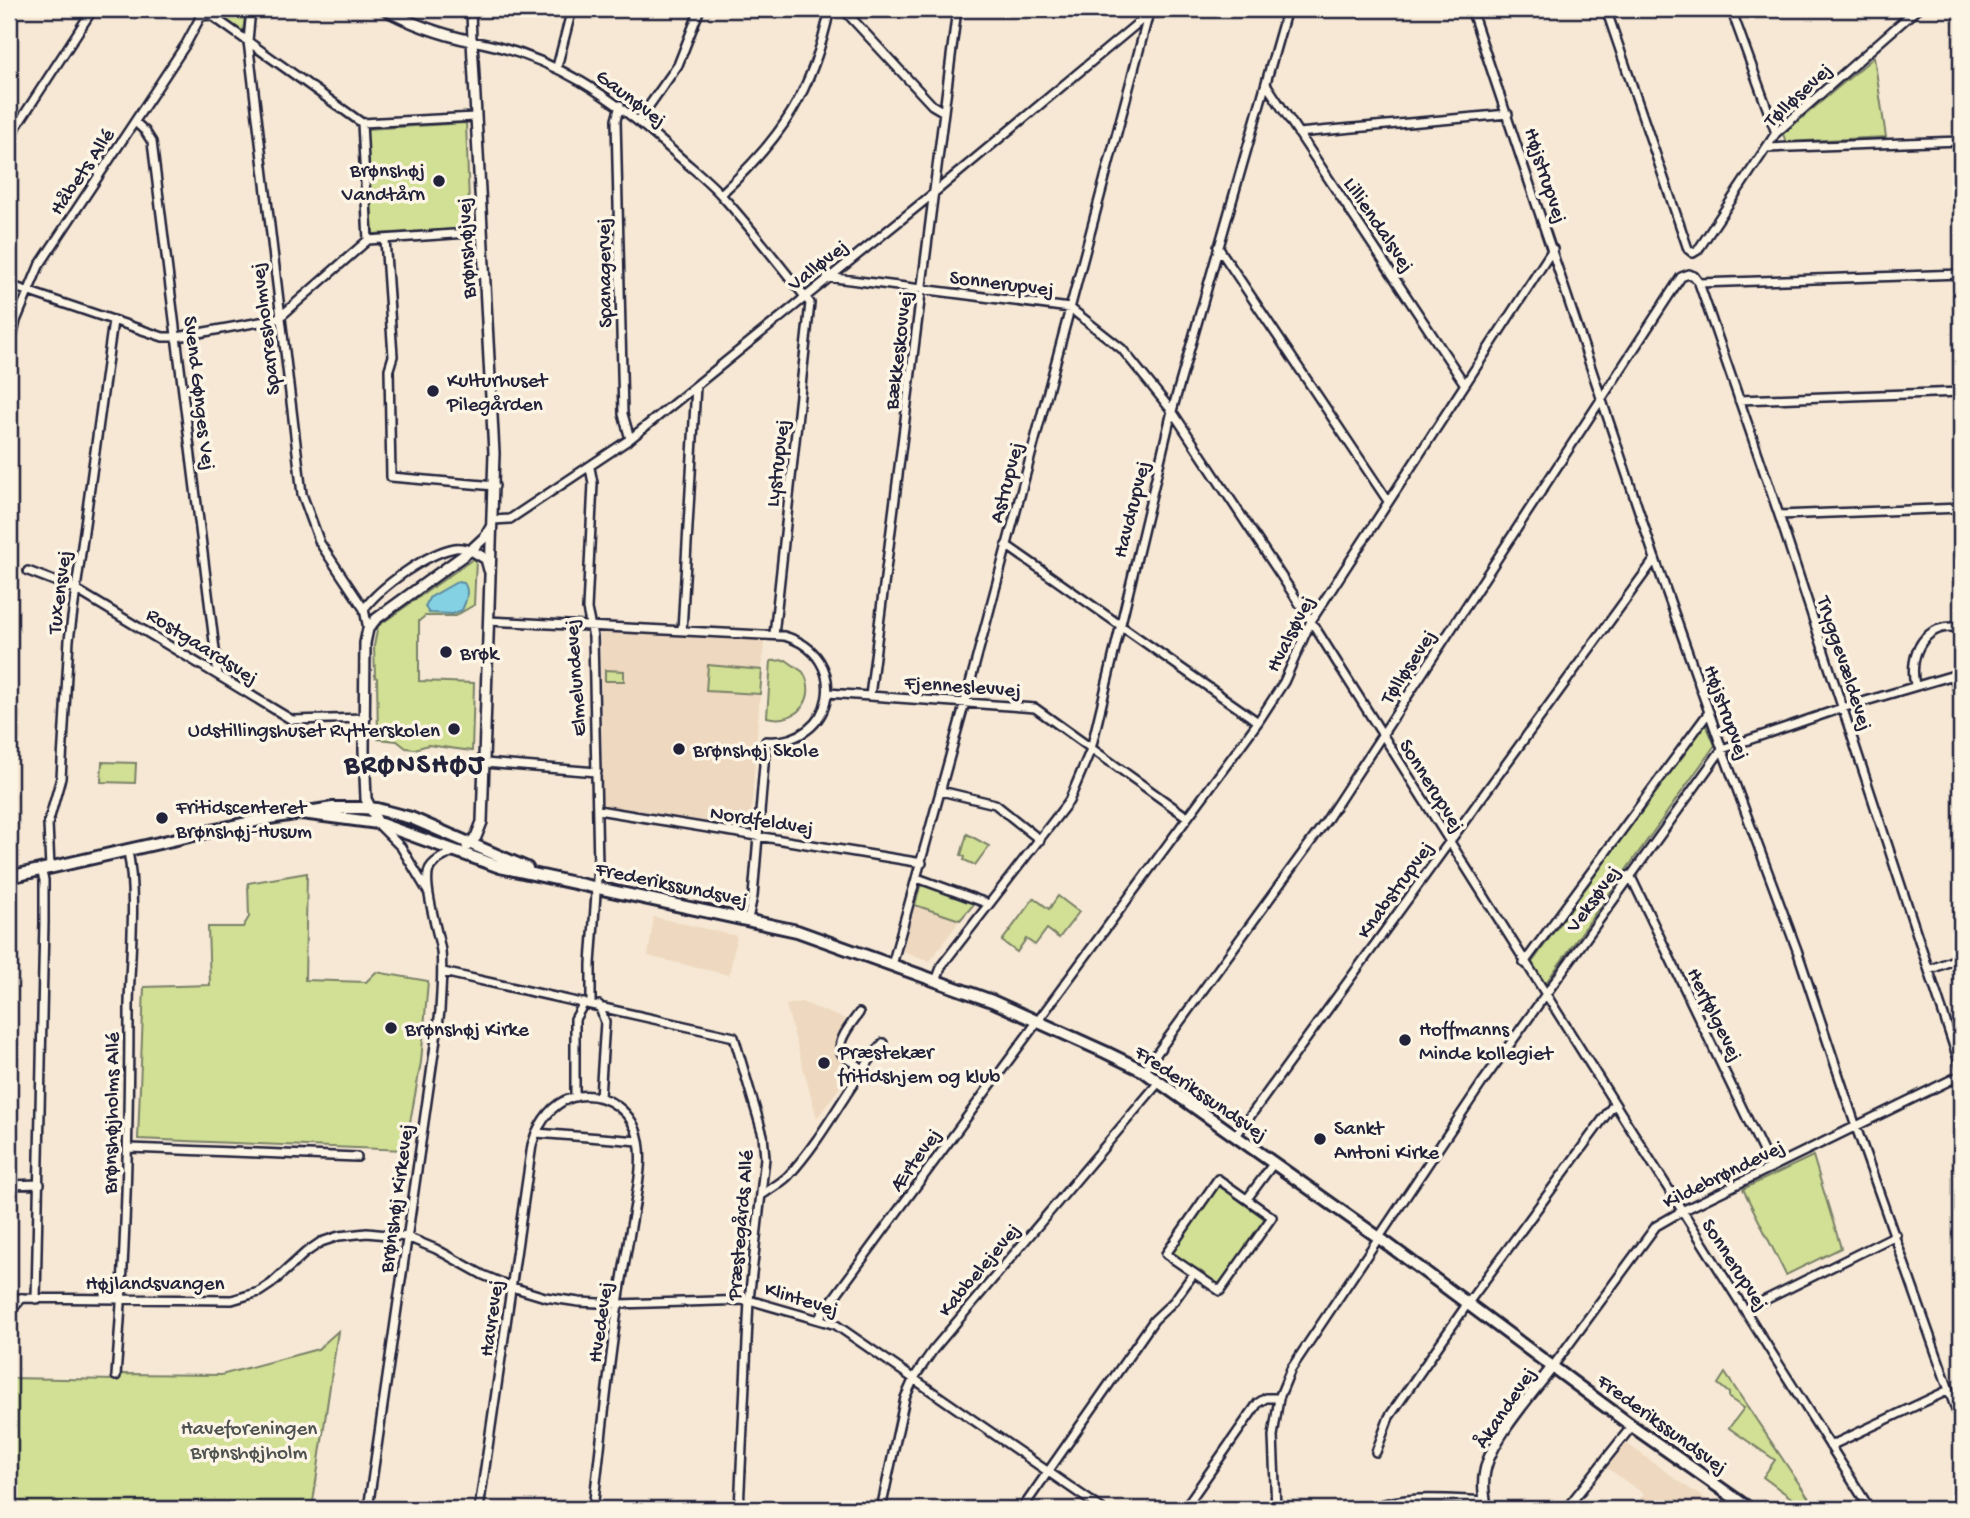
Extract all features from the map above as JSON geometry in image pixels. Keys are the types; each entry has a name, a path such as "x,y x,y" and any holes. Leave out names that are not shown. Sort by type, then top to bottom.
{"main road":[{"name":"Frederikssundsvej","path":"9,877 128,851 198,832 333,808 369,807 421,821 549,877"},
{"name":"Frederikssundsvej","path":"302,813 378,823 500,867 797,931 992,1001 1144,1071 1468,1303 1632,1426 1751,1509"}],"street":[{"path":"9,138 93,9"},
{"path":"195,9 201,16 228,9"},
{"name":"Sparresholmvej","path":"251,9 248,41 302,494 320,543 364,609 368,629"},
{"name":"Gaunøvej","path":"384,9 439,34 492,44 556,67 620,106 721,194 804,296"},
{"name":"Brønshøjvej","path":"471,9 495,486 482,822 471,844"},
{"path":"556,67 572,9"},
{"path":"639,120 678,65 700,9"},
{"path":"721,194 754,163 794,111 811,78 823,43 830,9"},
{"path":"843,9 932,105 944,112"},
{"name":"Bækkeskovvej","path":"870,696 957,9"},
{"path":"1150,11 1204,9"},
{"name":"Havdrupvej","path":"936,981 942,965 1069,801 1091,749 1172,411 1287,9"},
{"name":"Højstrupvej","path":"1471,9 1655,559 1797,950 1961,1424"},
{"name":"Tølløsevej","path":"1606,9 1688,249 1693,253 1698,250 1776,133 1917,9"},
{"path":"1731,9 1776,133"},
{"name":"Valløvej","path":"492,523 510,519 630,439 933,193 1150,11"},
{"name":"Astrupvej","path":"892,965 922,863 1150,11"},
{"path":"211,15 362,123 475,117"},
{"name":"Håbets Allé","path":"9,353 16,321 39,266 186,44 201,16"},
{"name":"Lilliendalsvej","path":"1266,84 1464,383"},
{"name":"Spanagervej","path":"620,106 616,120 623,415 630,439"},
{"path":"1298,133 1508,114"},
{"name":"Svend Gønges Vej","path":"135,122 152,142 218,674"},
{"path":"362,123 368,240"},
{"path":"1766,148 1961,141"},
{"path":"9,285 163,337 177,337 280,317 368,240 482,232"},
{"path":"385,239 393,356 389,369 391,477 495,486"},
{"path":"1218,247 1388,501"},
{"name":"Hvalsøvej","path":"1038,1021 1258,722 1284,682 1311,621 1553,249"},
{"name":"Tølløsevej","path":"1144,1071 1326,821 1681,277 1689,274"},
{"name":"Tryggevældevej","path":"1689,274 1695,276 1699,283 1779,514 1961,1068"},
{"path":"1699,283 1961,274"},
{"name":"Sonnerupvej","path":"827,277 1070,308 1122,349 1172,411 1311,621 1870,1509"},
{"name":"Lystrupvej","path":"774,635 809,327 810,303 804,296"},
{"name":"Tuxensvej","path":"36,1299 44,880 48,824 61,778 68,653 75,589 113,321"},
{"path":"682,631 696,386"},
{"path":"1739,400 1961,391"},
{"name":"Elmelundevej","path":"590,468 593,483 587,609 593,638 598,810 592,1004"},
{"path":"1779,514 1961,508"},
{"path":"378,823 366,799 365,643 368,629 386,610 471,550 485,537 492,523"},
{"path":"1006,545 1258,722"},
{"path":"364,609 373,596 441,551 458,547 471,550 486,559 490,586"},
{"name":"Knabstrupvej","path":"1235,1137 1655,559"},
{"name":"Rostgaardsvej","path":"28,571 75,589 292,720 366,718"},
{"path":"488,621 774,635 793,639 810,649 826,674 828,693 823,712 803,734 785,741 766,741 753,896 748,919"},
{"path":"1915,685 1913,658 1919,645 1928,635 1941,629 1961,628"},
{"path":"1722,749 1842,708 1958,674 1961,704"},
{"name":"Fjenneslevvej","path":"828,693 1035,708 1187,817"},
{"name":"Veksøvej","path":"1524,963 1709,712"},
{"name":"Veksøvej","path":"1276,1509 1273,1436 1279,1398 1291,1369 1377,1237 1544,994 1722,749"},
{"path":"485,763 597,772"},
{"path":"941,790 995,804 1040,840"},
{"name":"Nordfeldvej","path":"598,810 922,863"},
{"name":"Brønshøj Kirkevej","path":"378,823 401,847 429,892"},
{"path":"456,851 471,844"},
{"name":"Brønshøjholms Allé","path":"116,1376 129,1148 131,911 128,851"},
{"name":"Brønshøj Kirkevej","path":"368,1509 440,1010 443,972 429,892 429,870 456,851"},
{"name":"Herfølgevej","path":"1630,875 1771,1168"},
{"path":"917,878 989,904"},
{"path":"1928,970 1961,957"},
{"name":"Præstegårds Allé","path":"443,972 734,1037 763,1135 765,1158 749,1300 739,1509"},
{"path":"575,1097 575,1019 592,1004 605,1022 600,1097"},
{"path":"859,1013 840,1049 842,1054 862,1068"},
{"name":"Ærtevej","path":"819,1318 1038,1021"},
{"path":"762,1195 787,1177 844,1102 862,1068 883,1043"},
{"name":"Kildebrøndevej","path":"1553,1366 1657,1226 1682,1211 1961,1075"},
{"name":"Kabbelejevej","path":"881,1509 899,1421 914,1378 933,1350 1159,1082"},
{"path":"575,1097 600,1097 614,1103 626,1113 635,1126 639,1141 536,1133 551,1109 562,1101 575,1097"},
{"path":"1376,1451 1389,1417 1468,1303 1614,1104"},
{"name":"Havrevej","path":"480,1509 532,1145 536,1133"},
{"name":"Hvedevej","path":"593,1509 618,1304 640,1171 639,1141"},
{"path":"129,1148 357,1157"},
{"path":"1247,1199 1273,1164"},
{"path":"1218,1180 1272,1217 1220,1291 1194,1273 1166,1254 1218,1180"},
{"path":"9,1185 40,1184"},
{"name":"Højlandsvangen","path":"9,1298 232,1300 259,1292 305,1253 328,1239 367,1233 407,1237"},
{"path":"1745,1310 1896,1235"},
{"name":"Klintevej","path":"407,1237 436,1249 483,1275 545,1297 618,1304 749,1300 819,1318 836,1325 1102,1509"},
{"path":"1022,1509 1154,1320 1174,1301 1194,1273"},
{"path":"9,1313 22,1298"},
{"name":"Åkandevej","path":"1486,1505 1485,1471 1497,1442 1553,1366"},
{"path":"1830,1446 1949,1390"},
{"path":"1184,1509 1258,1403 1266,1398 1279,1398"},
{"path":"1566,1509 1632,1426"},
{"path":"1367,1509 1412,1498 1486,1505"}],"shaded area":[{"name":"Brønshøj Skole","path":"600,632 764,641 750,828 603,805"},
{"path":"9,711 21,711 21,740 9,740"},
{"path":"915,905 960,920 930,961 903,951"},
{"path":"654,917 737,936 729,975 648,956"},
{"name":"Præstekær fritidshjem og klub","path":"801,1002 845,1019 837,1042 837,1054 854,1068 817,1118 786,1005"},
{"path":"1626,1443 1721,1509 1632,1509 1644,1494 1607,1468"}],"green space":[{"path":"238,9 246,9 243,32 222,17"},
{"path":"1874,57 1886,137 1786,142 1783,134"},
{"path":"466,123 470,229 373,234 366,129"},
{"path":"473,559 476,560 474,605 455,616 425,616 419,621 419,681 474,683 472,751 428,745 415,749 406,748 397,741 378,739 374,646 378,626"},
{"path":"786,660 803,672 808,691 806,700 802,707 787,717 767,717 771,661"},
{"path":"708,665 762,670 760,694 706,691"},
{"path":"605,670 624,671 624,681 605,681"},
{"path":"1706,724 1715,745 1545,984 1531,964 1701,725"},
{"path":"102,762 136,763 135,783 101,782"},
{"path":"967,834 989,846 975,865 964,860 965,857 961,855"},
{"path":"307,873 305,980 366,982 376,972 428,981 421,1062 405,1150 138,1139 144,987 210,985 208,927 243,927 249,917 248,883"},
{"path":"921,883 975,903 960,920 915,905"},
{"path":"1058,896 1079,912 1059,938 1047,929 1035,945 1026,939 1017,952 1002,941 1034,898 1049,909"},
{"path":"1813,1156 1841,1248 1786,1275 1743,1189"},
{"path":"1217,1184 1266,1220 1219,1287 1173,1253"},
{"name":"Haveforeningen Brønshøjholm","path":"338,1331 312,1509 9,1509 9,1378 116,1380 121,1374 221,1375 318,1349"},
{"path":"1725,1373 1810,1500 1805,1508 1763,1477 1775,1460 1729,1428 1744,1408 1729,1398 1729,1393 1718,1384"},
{"path":"1413,1503 1473,1505 1474,1509 1383,1509"}],"water":[{"path":"457,582 464,583 467,589 462,610 453,614 429,613 425,607 429,598"}],"place":[{"name":"Brønshøj Vandtårn","path":"439,181"},
{"name":"Kulturhuset Pilegården","path":"433,391"},
{"name":"Brøk","path":"446,652"},
{"name":"Udstillingshuset Rytterskolen","path":"454,729"},
{"name":"Brønshøj Skole","path":"679,749"},
{"name":"Fritidscenteret Brønshøj-Husum","path":"162,818"},
{"name":"Brønshøj Kirke","path":"391,1028"},
{"name":"Hoffmanns Minde kollegiet","path":"1405,1040"},
{"name":"Præstekær fritidshjem og klub","path":"824,1063"},
{"name":"Sankt Antoni Kirke","path":"1320,1139"}],"district":[{"name":"BRØNSHØJ","path":"415,762"}]}
